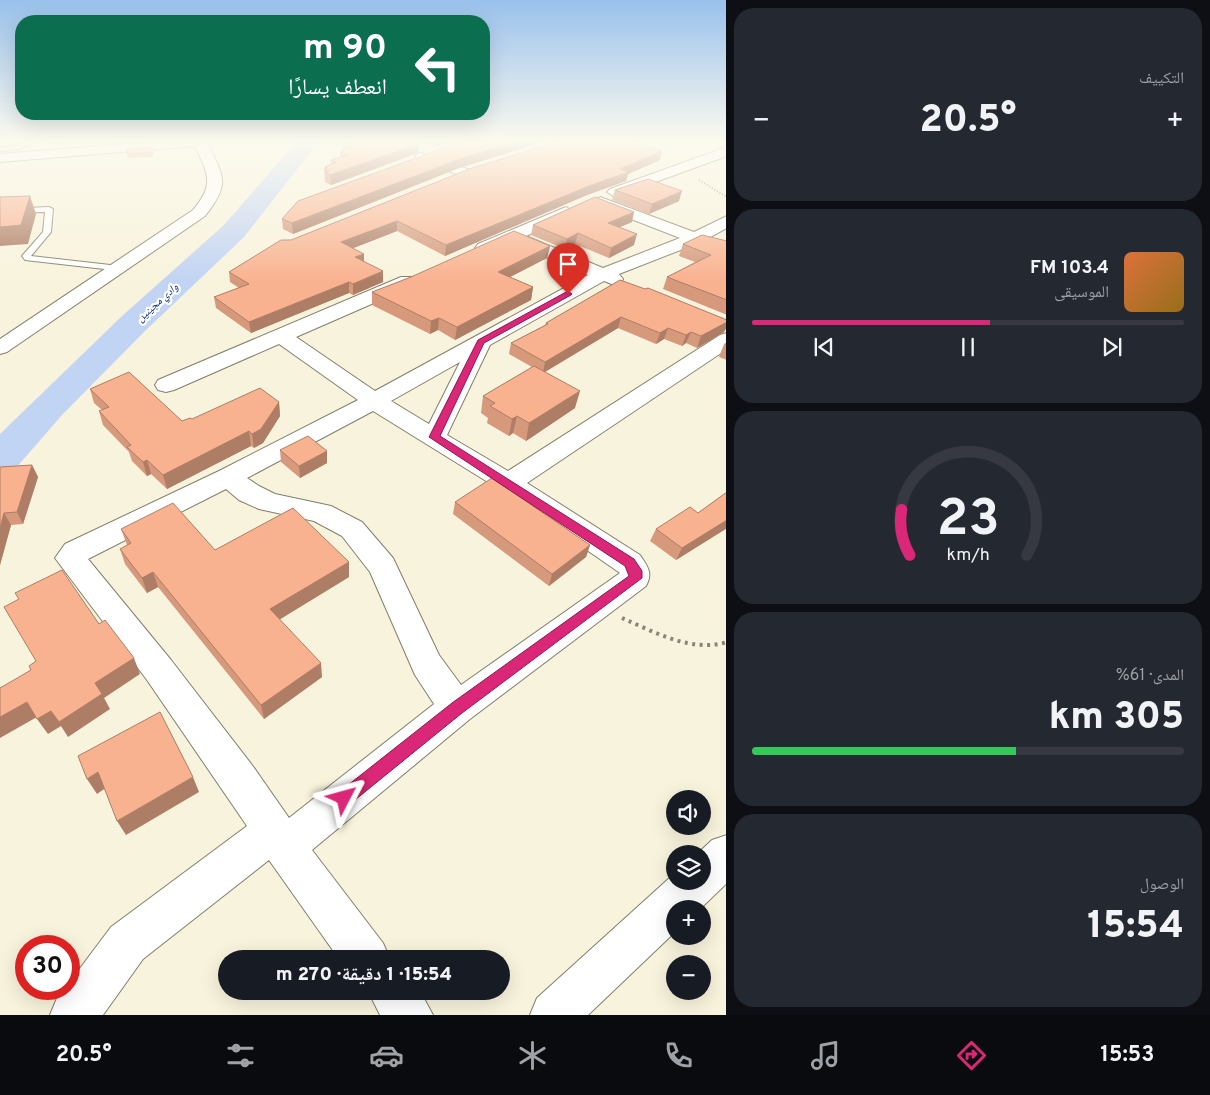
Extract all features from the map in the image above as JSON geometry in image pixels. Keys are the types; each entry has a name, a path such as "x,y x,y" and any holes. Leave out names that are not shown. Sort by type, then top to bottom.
{"street":[{"path":"0,348 200,213 214,197 216,187"},
{"path":"468,255 593,200 629,187"},
{"path":"593,200 694,238 718,245"},
{"path":"360,950 159,670 70,558 75,552 228,478 374,401 602,274 694,238 726,221"},
{"path":"512,236 629,285"},
{"path":"166,385 423,274"},
{"path":"508,483 723,329"},
{"path":"74,1015 127,943 279,839 636,578 635,571 630,563 508,483 374,401 280,336"},
{"path":"434,437 481,342"},
{"path":"228,478 250,493 269,502 321,512 352,529 382,566 427,665 457,708"},
{"path":"711,869 726,855"},
{"path":"554,1015 688,890"},
{"path":"397,1000 408,1015"}],"lane":[{"path":"0,211 49,209 47,232 26,256 28,258 119,269"}],"path":[{"path":"711,187 726,197"},
{"path":"596,608 664,636 701,646 720,645 726,642"}],"building":[{"path":"336,187 386,187 292,223 282,219 298,201"},
{"path":"423,187 586,187 446,245 397,221 341,242 364,254 355,257 383,271 353,284 349,282 249,322 214,297 249,284 229,272 281,240 291,240"},
{"path":"623,187 672,187 682,191 652,204 615,190"},
{"path":"30,196 21,225 0,227 0,197"},
{"path":"595,197 634,212 608,223 637,234 611,248 578,233 567,239 533,225"},
{"path":"514,231 550,246 498,272 533,287 457,327 439,318 431,321 372,292 411,277"},
{"path":"702,235 726,241 726,300 667,277 711,255 683,244"},
{"path":"620,280 645,289 648,288 726,320 726,323 701,336 691,332 686,335 668,328 660,333 621,317 545,362 511,343 548,324 546,323"},
{"path":"534,366 580,391 529,423 517,416 512,419 490,406 495,403 483,396"},
{"path":"129,372 182,421 192,419 260,388 279,402 261,429 252,434 249,431 163,475 147,460 143,462 127,447 131,445 99,411 109,407 90,389"},
{"path":"308,436 327,451 299,466 280,450"},
{"path":"32,465 17,512 4,513 0,528 0,467"},
{"path":"492,478 590,545 552,574 455,502"},
{"path":"726,493 726,521 682,548 656,529 690,507 698,513"},
{"path":"173,503 215,550 293,508 349,562 270,609 321,663 261,705 153,572 142,578 120,549 131,543 121,529"},
{"path":"62,570 99,624 105,620 134,658 95,683 102,694 59,722 51,711 37,719 27,702 0,717 0,688 31,670 29,666 36,661 4,607 19,599 15,593"},
{"path":"160,712 193,777 117,821 98,772 87,779 78,756"}],"waterway":[{"name":"وادي مجينين","path":"0,459 48,407 133,324 234,231 270,187"}],"route":[{"path":"344,798 457,708 636,578 635,571 630,563 434,437 481,342 568,294"}]}
